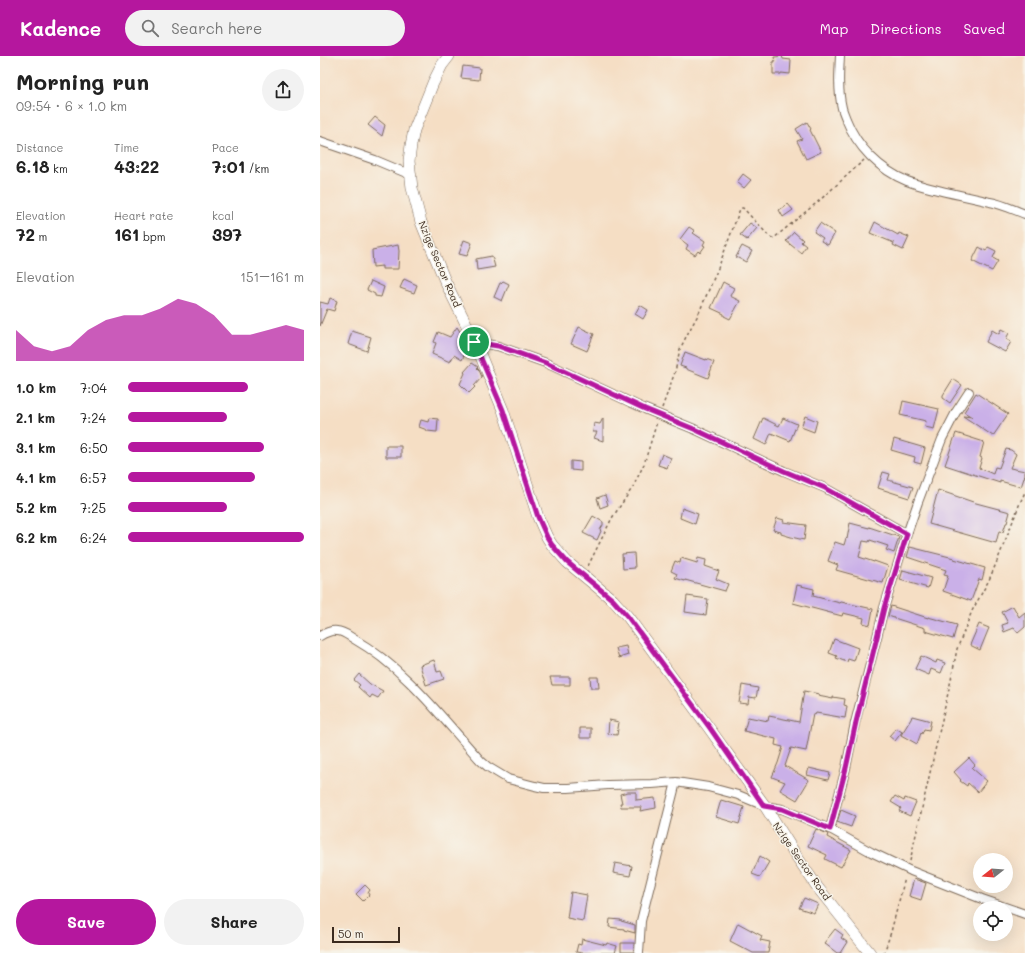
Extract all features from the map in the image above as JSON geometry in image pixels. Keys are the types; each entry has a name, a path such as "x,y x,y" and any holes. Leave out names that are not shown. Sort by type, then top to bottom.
{"main road":[{"name":"Nzige Sector Road","path":"448,56 433,83 414,130 410,161 415,200 421,222 445,281 474,342 503,410 538,517 547,537 572,567 613,600 628,617 764,806 818,888 870,953"}],"street":[{"path":"840,56 842,109 851,131 864,150 875,160 908,181 948,193 992,202 1025,214"},
{"path":"320,141 375,160 411,175"},
{"path":"474,342 498,346 546,363 784,471 825,488 907,534"},
{"path":"830,829 846,768 878,629 907,534 942,440 949,425 969,392"},
{"path":"320,636 329,632 337,631 344,633 365,646 416,688 481,761 508,779 535,786 556,788 676,782 708,787 738,795 764,806 782,809 830,829 871,852 907,869 982,899 1025,914"},
{"path":"639,953 641,922 676,782"}],"path":[{"path":"583,575 612,518 633,487 644,464 675,372 680,349 698,315 719,266 740,209 743,208 772,238 774,238 820,200 870,155"},
{"path":"884,953 891,932 907,869 957,649 972,611 989,580 1025,492"}],"building":[{"path":"782,56 783,59 791,60 790,74 773,74 773,62 775,62 774,57"},
{"path":"463,66 480,68 479,80 461,78"},
{"path":"375,117 385,125 382,136 368,125"},
{"path":"807,122 821,152 806,159 797,141 802,139 796,129"},
{"path":"743,174 751,180 744,188 737,182"},
{"path":"788,204 793,210 783,217 779,210"},
{"path":"875,222 898,235 899,233 909,237 903,250 893,245 894,243 870,233"},
{"path":"750,223 757,228 747,240 740,235"},
{"path":"820,223 835,233 828,245 821,241 823,238 814,232"},
{"path":"689,227 695,231 693,233 705,241 703,245 705,246 700,253 698,251 695,255 686,249 688,245 680,239"},
{"path":"794,232 803,240 801,242 806,246 801,253 786,241"},
{"path":"464,240 472,243 467,256 459,254"},
{"path":"398,245 398,269 382,269 382,266 373,267 372,250"},
{"path":"742,246 752,251 746,262 736,257"},
{"path":"979,247 986,251 988,247 996,251 993,258 998,261 992,271 972,261"},
{"path":"492,256 495,267 477,270 476,259"},
{"path":"404,279 417,285 414,293 400,288"},
{"path":"371,281 384,287 381,297 375,296 375,294 367,290"},
{"path":"503,281 509,284 502,301 494,297 500,283"},
{"path":"723,282 734,288 730,296 740,301 730,319 724,316 724,314 711,308"},
{"path":"330,298 337,301 334,311 327,309 320,326 320,302 328,304"},
{"path":"640,305 648,310 643,319 635,314"},
{"path":"457,327 467,342 459,347 466,351 462,360 454,355 450,362 432,354 436,343 434,342 438,332 450,337"},
{"path":"579,327 594,334 587,351 571,344"},
{"path":"1001,329 1009,333 1006,339 1011,342 1005,352 986,342 992,330 999,334"},
{"path":"352,331 371,337 367,351 348,344"},
{"path":"685,352 714,362 708,378 680,366"},
{"path":"472,363 478,367 477,368 482,377 469,393 460,384 465,373 464,372"},
{"path":"953,379 962,385 950,403 943,398 943,395"},
{"path":"976,393 1008,414 993,436 963,416 972,417 964,412"},
{"path":"903,401 939,409 934,429 925,427 926,421 900,415"},
{"path":"805,416 817,421 814,432 801,427"},
{"path":"429,418 438,419 437,432 427,431 419,427 421,420 428,422"},
{"path":"603,418 603,441 594,438 597,432 593,432 594,423 600,424"},
{"path":"763,418 779,426 783,418 797,424 790,441 771,433 766,445 754,439"},
{"path":"956,433 984,442 979,468 993,474 995,467 999,468 1006,449 1011,450 1016,454 1010,468 1025,471 1021,487 1000,481 1000,483 945,465"},
{"path":"894,439 925,448 921,464 914,462 915,457 891,450"},
{"path":"386,446 401,446 401,457 386,457"},
{"path":"662,454 671,458 667,468 658,465"},
{"path":"571,461 581,462 581,471 571,470"},
{"path":"883,472 890,474 888,480 913,487 909,498 878,488"},
{"path":"938,490 976,503 1010,512 1003,532 999,531 996,543 929,524"},
{"path":"605,495 608,505 600,508 597,498"},
{"path":"682,508 698,514 695,524 680,518"},
{"path":"593,516 603,522 597,540 583,533"},
{"path":"777,518 784,520 783,522 806,525 804,540 781,534 781,532 773,530"},
{"path":"850,523 869,527 899,537 894,553 886,550 888,546 870,540 869,542 863,541 859,557 888,566 883,583 836,570 838,565 828,561 835,542 844,545 846,538 847,539"},
{"path":"910,547 954,558 985,568 982,580 979,579 971,601 943,591 948,576 944,575 946,570 907,557"},
{"path":"634,553 635,568 623,569 622,554"},
{"path":"681,558 697,563 698,558 706,560 705,566 719,571 716,579 728,584 725,591 675,578 677,574 671,571 675,561 680,563"},
{"path":"903,570 931,578 928,588 900,580"},
{"path":"797,585 814,589 813,596 873,609 870,625 863,623 864,618 843,613 842,616 793,603"},
{"path":"687,596 708,599 706,615 685,612"},
{"path":"891,606 928,618 957,625 953,639 925,631 925,628 888,616"},
{"path":"1013,606 1019,617 1025,612 1025,627 1018,633 1014,628 1004,632 1002,625 1008,623 1002,612"},
{"path":"979,624 989,628 980,650 970,645"},
{"path":"834,639 858,648 854,661 848,659 847,662 836,658 837,656 829,653"},
{"path":"626,646 628,655 619,658 616,648"},
{"path":"921,656 936,663 937,660 945,663 941,673 931,669 929,675 915,669"},
{"path":"434,660 437,672 441,671 444,679 426,685 420,665"},
{"path":"359,674 370,684 383,691 378,698 372,695 370,698 358,687 360,685 354,680"},
{"path":"550,677 570,677 570,685 552,685"},
{"path":"590,677 598,677 599,688 591,688"},
{"path":"742,685 758,688 756,698 749,697 748,704 739,703"},
{"path":"804,691 833,699 833,697 845,699 844,705 847,706 845,718 816,713 815,715 813,714 806,751 791,748 785,766 809,780 797,800 780,790 785,782 772,777 783,747 775,745 776,739 744,731 748,717 768,721 769,716 799,722"},
{"path":"912,716 931,721 929,730 924,729 917,744 901,735"},
{"path":"609,720 619,722 617,735 608,734"},
{"path":"580,728 591,728 591,738 580,738"},
{"path":"896,728 902,732 895,741 889,736"},
{"path":"969,758 975,765 972,768 987,781 978,792 968,783 967,786 960,781 961,780 954,772"},
{"path":"809,768 830,773 828,780 807,775"},
{"path":"636,792 636,800 655,798 656,808 640,811 641,807 621,807 620,803 622,803 620,794"},
{"path":"895,796 904,801 905,798 916,802 910,816 899,811 901,808 891,802"},
{"path":"721,800 744,807 739,824 716,817"},
{"path":"841,810 855,816 851,827 837,822"},
{"path":"816,829 828,834 827,837 851,850 841,867 825,859 827,855 808,846"},
{"path":"760,856 769,862 760,877 752,874"},
{"path":"615,863 632,866 630,876 613,873"},
{"path":"914,879 926,883 921,900 909,896"},
{"path":"365,885 370,890 368,893 369,895 363,901 356,894"},
{"path":"571,892 587,895 583,921 567,918"},
{"path":"804,898 818,904 814,913 799,908"},
{"path":"610,919 621,920 635,925 635,933 624,929 609,927"},
{"path":"738,923 762,936 760,940 770,942 768,953 753,953 730,941"},
{"path":"835,929 843,935 841,938 847,942 840,953 837,953 824,943"},
{"path":"582,939 617,946 615,953 576,952 578,944 581,945"},
{"path":"621,943 634,943 634,952 621,952"}],"route":[{"path":"474,342 498,346 546,363 645,409 694,429 784,471 825,488 907,534 884,608 867,673 846,768 830,829 782,809 764,806 710,728 621,608 572,567 552,545 538,517 503,410 474,342"}]}
